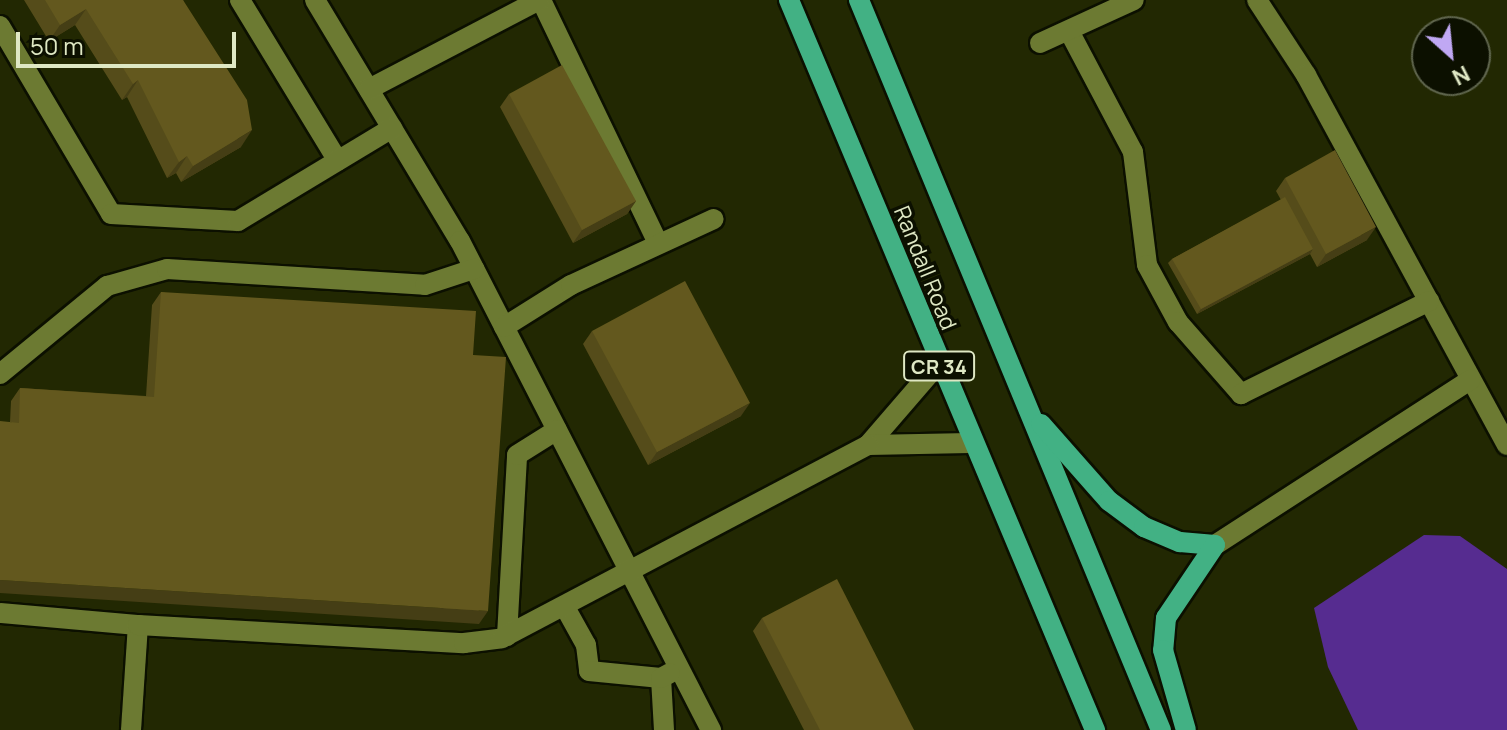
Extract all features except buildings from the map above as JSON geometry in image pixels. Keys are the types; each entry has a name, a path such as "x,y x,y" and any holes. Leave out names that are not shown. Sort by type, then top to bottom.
{"main road":[{"name":"Randall Road","path":"789,0 970,443 1092,726"},
{"name":"Randall Road","path":"859,0 1161,730"},
{"path":"1028,410 1109,501 1144,527 1180,542 1215,545 1166,618 1163,650 1186,730"}],"lane":[{"path":"240,0 338,161"},
{"path":"315,0 474,269 711,730"},
{"path":"369,89 540,0 657,241"},
{"path":"1040,43 1134,0"},
{"path":"1257,0 1429,301 1507,445"},
{"path":"0,26 111,214 238,221 392,128"},
{"path":"1069,31 1133,152 1147,265 1178,322 1241,394 1429,301"},
{"path":"504,327 657,241 714,219"},
{"path":"0,374 107,286 167,269 425,285 474,269"},
{"path":"0,613 138,625 464,643 507,636 566,609 868,445 938,364"},
{"path":"1215,545 1470,380"},
{"path":"507,636 517,455 557,430"},
{"path":"868,445 970,443"},
{"path":"566,609 586,645 589,671 661,678 680,667"},
{"path":"131,730 138,625"},
{"path":"661,678 664,730"}],"shaded area":[{"path":"1424,535 1460,536 1507,569 1507,730 1358,730 1328,667 1314,608"}]}
